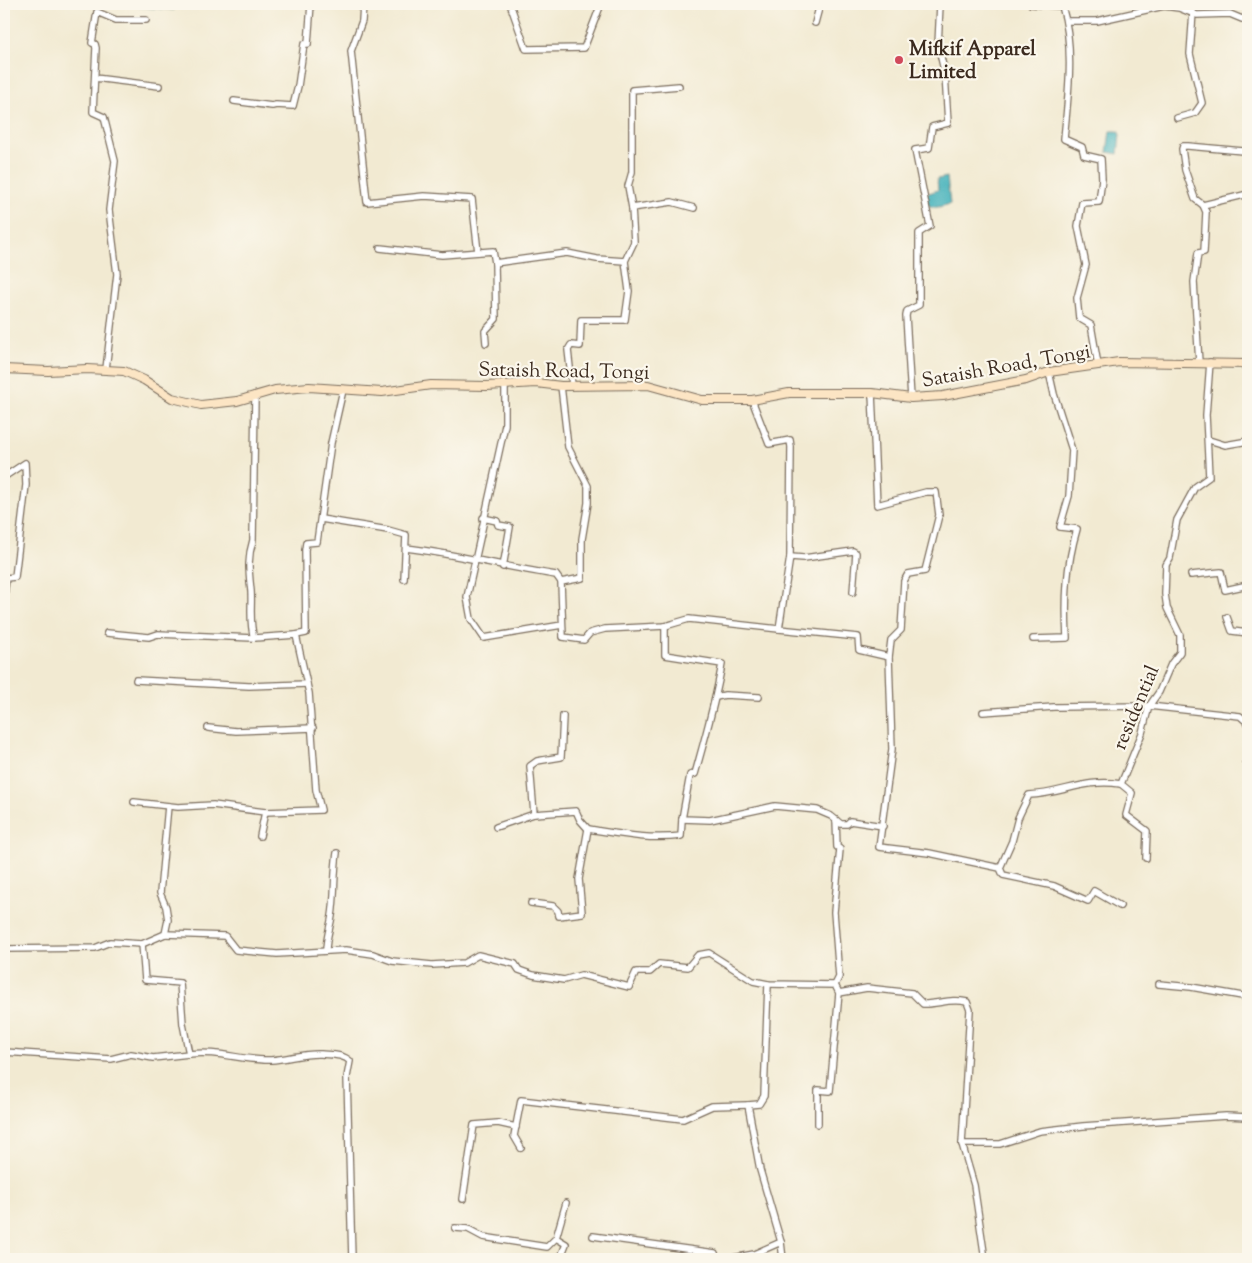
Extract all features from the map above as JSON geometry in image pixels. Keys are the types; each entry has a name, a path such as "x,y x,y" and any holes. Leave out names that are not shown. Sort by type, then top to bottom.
{"street":[{"path":"234,101 272,106 276,104 293,106 304,44 308,44 311,4"},
{"path":"363,4 362,21 351,51 367,202 424,196 472,199 478,252"},
{"path":"510,4 526,50 584,48 601,4"},
{"path":"815,23 817,4"},
{"path":"911,398 906,316 907,311 919,305 919,233 930,226 915,150 929,148 932,127 948,123 945,74 938,45 940,4"},
{"path":"1031,4 1062,6 1069,48 1068,99 1064,139 1082,147 1084,155 1101,159 1102,179 1099,202 1082,203 1078,226 1086,264 1077,298 1079,318 1091,325 1098,365"},
{"path":"1066,21 1097,21 1164,6 1177,6 1197,15 1230,14 1242,19 1248,16"},
{"path":"106,369 117,274 110,210 115,161 104,116 93,112 96,44 92,43 97,12 116,20 146,20"},
{"path":"1177,118 1195,113 1202,103 1190,54 1193,12"},
{"path":"95,78 159,86"},
{"path":"572,385 568,350 571,345 580,346 581,320 625,320 629,291 625,261 634,242 632,208 628,186 632,172 632,90 679,86"},
{"path":"1199,363 1194,282 1198,253 1204,252 1208,220 1203,205 1194,199 1185,170 1184,146 1243,150"},
{"path":"1203,205 1248,194"},
{"path":"632,208 672,202 694,208"},
{"path":"380,248 442,255 494,251 497,311 496,319 485,331 486,343"},
{"path":"494,263 567,253 597,259 625,261"},
{"name":"Sataish Road, Tongi","path":"4,369 48,372 106,369 134,374 172,398 194,403 230,402 274,390 309,387 382,392 431,385 505,386 536,384 561,386 648,385 702,400 752,400 789,392 872,394 911,398 943,396 1026,380 1050,372 1120,362 1248,364"},
{"name":"residential","path":"1121,784 1142,733 1149,706 1159,692 1171,664 1180,652 1180,636 1167,608 1164,583 1177,520 1195,487 1210,477 1206,414 1210,362"},
{"path":"1032,639 1068,638 1066,578 1070,551 1078,529 1060,527 1069,496 1072,450 1054,394 1050,372"},
{"path":"505,386 505,425 467,597 472,619 484,638 562,624"},
{"path":"560,582 582,578 582,539 588,503 588,486 568,448 561,386"},
{"path":"107,634 149,637 158,634 254,638 306,633 306,542 317,542 331,443 343,390"},
{"path":"254,638 251,628 248,553 253,540 255,394"},
{"path":"872,394 877,505 926,492 936,492 939,515 925,571 908,574 904,581 901,630 891,640 889,657 892,749 879,847 929,853 1000,868"},
{"path":"752,400 769,444 790,440 792,493 790,556 779,629"},
{"path":"1209,440 1225,445 1248,441"},
{"path":"4,477 25,463 26,485 14,577 6,578 4,598"},
{"path":"483,518 497,521 498,525 510,527 503,567"},
{"path":"320,519 388,530 406,535 404,579"},
{"path":"406,548 503,567 556,575 560,582 563,637 584,640 590,633 605,629 665,626 689,619 858,637 860,650 864,653 889,657"},
{"path":"790,556 804,558 853,551 856,553 854,592"},
{"path":"1190,575 1220,572 1225,590 1248,585"},
{"path":"1227,616 1232,631 1248,633"},
{"path":"496,827 534,814 576,811 580,820 588,829 630,837 662,838 681,836 690,774 695,774 716,697 717,681 722,664 665,655 665,626"},
{"path":"134,802 168,806 213,805 265,812 321,810 316,790 313,728 307,684 296,635"},
{"path":"136,680 249,686 307,684"},
{"path":"716,697 725,695 759,696"},
{"path":"983,712 1054,707 1149,706 1240,716 1248,723"},
{"path":"534,814 530,766 537,761 561,757 563,716"},
{"path":"208,728 236,731 313,728"},
{"path":"1248,760 1246,762 1248,767"},
{"path":"1120,906 1094,891 1088,901 1054,886 1003,875 1000,868 1012,841 1018,818 1029,795 1044,795 1087,783 1121,784 1132,793 1126,815 1147,831 1146,858"},
{"path":"165,934 168,920 166,907 160,893 168,806"},
{"path":"682,819 710,820 775,806 817,810 841,824 847,824 850,821 883,826"},
{"path":"260,836 265,812"},
{"path":"835,985 839,977 834,912 840,849 837,847 836,820"},
{"path":"531,902 553,906 558,911 559,916 582,913 579,886 588,829"},
{"path":"326,952 329,922 333,912 334,872 337,853"},
{"path":"4,949 95,948 110,942 142,944 165,934 225,936 236,950 277,954 346,950 373,954 392,961 432,965 464,963 478,955 516,964 520,970 533,975 564,980 581,975 629,987 636,972 650,972 659,964 688,966 698,955 709,953 753,981 768,984 835,985"},
{"path":"142,944 144,980 180,983 182,1016 189,1054"},
{"path":"522,1148 514,1136 521,1100 683,1119 712,1106 759,1104 764,1096 764,1039 768,984"},
{"path":"1158,984 1191,987 1248,997"},
{"path":"818,1124 818,1090 830,1091 839,993 835,985"},
{"path":"839,993 867,988 912,993 923,1004 940,1004 947,999 967,1002 970,1010 962,1144 974,1185 985,1259"},
{"path":"4,1052 111,1059 130,1054 154,1058 207,1052 270,1060 312,1053 345,1056 350,1061 347,1077 352,1259"},
{"path":"748,1105 752,1137 781,1242 783,1259"},
{"path":"962,1144 1000,1144 1040,1131 1083,1126 1226,1116 1248,1117"},
{"path":"463,1198 469,1145 474,1124 498,1123 516,1127"},
{"path":"455,1228 468,1229 483,1237 546,1247 556,1238 566,1203"},
{"path":"593,1236 715,1253 716,1259 754,1254 781,1242"},
{"path":"556,1238 566,1244 560,1259"}],"water":[{"path":"109,4 177,4 174,10"},
{"path":"1110,131 1118,131 1120,135 1118,154 1107,152"},
{"path":"947,177 950,204 938,207 930,206 927,204 926,194 938,190 937,179"}],"place":[{"name":"Mifkif Apparel Limited","path":"899,60"}]}
